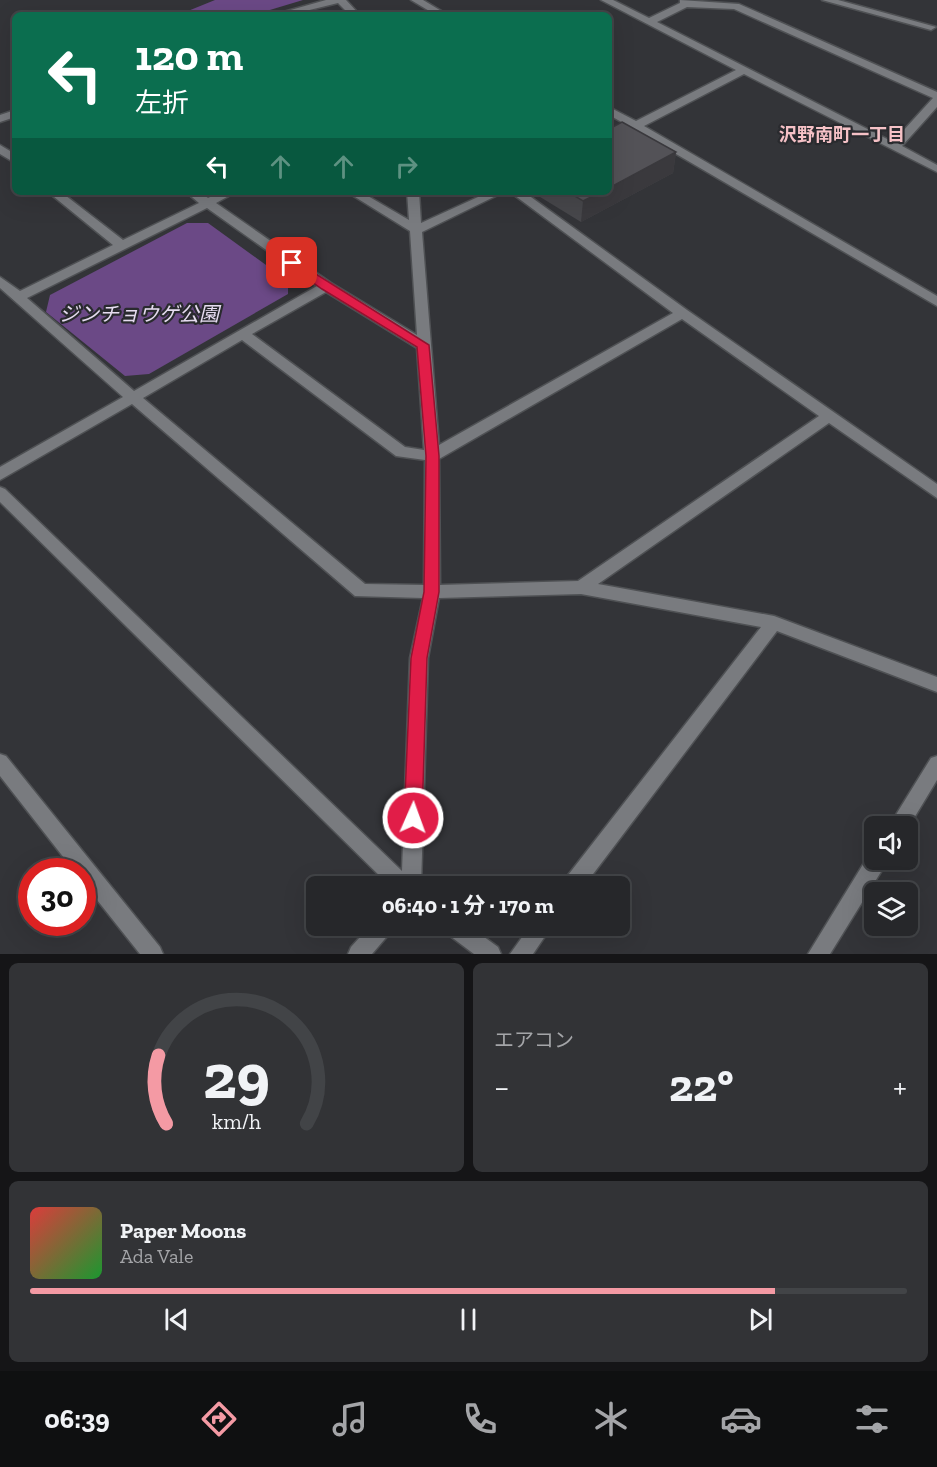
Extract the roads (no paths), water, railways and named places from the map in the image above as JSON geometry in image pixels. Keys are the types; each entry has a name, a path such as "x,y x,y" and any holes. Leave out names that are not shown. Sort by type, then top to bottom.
{"street":[{"path":"290,12 339,0 352,12"},
{"path":"417,0 438,12"},
{"path":"606,0 937,169"},
{"path":"827,0 934,27 937,16"},
{"path":"649,22 685,2 736,6 937,98 895,147"},
{"path":"612,138 744,70"},
{"path":"612,112 937,302"},
{"path":"0,148 12,158"},
{"path":"58,195 122,246"},
{"path":"196,195 326,286 423,345"},
{"path":"20,297 225,195"},
{"path":"358,195 417,230"},
{"path":"411,876 419,658 432,592 432,456 413,195"},
{"path":"417,230 492,195"},
{"path":"520,195 682,313 937,492"},
{"path":"0,281 132,397 362,591 432,592 581,587 774,623 937,685"},
{"path":"0,474 326,286"},
{"path":"243,334 401,452 432,456 682,313"},
{"path":"581,587 828,417"},
{"path":"0,493 393,876"},
{"path":"580,876 774,623"},
{"path":"0,762 153,954"},
{"path":"904,816 937,764"},
{"path":"818,954 871,870"},
{"path":"358,954 374,936"},
{"path":"467,936 491,954"},
{"path":"520,954 534,936"}],"district":[{"name":"沢野南町一丁目","path":"842,135"}],"park label":[{"name":"ジンチョウゲ公園","path":"139,314"}]}
